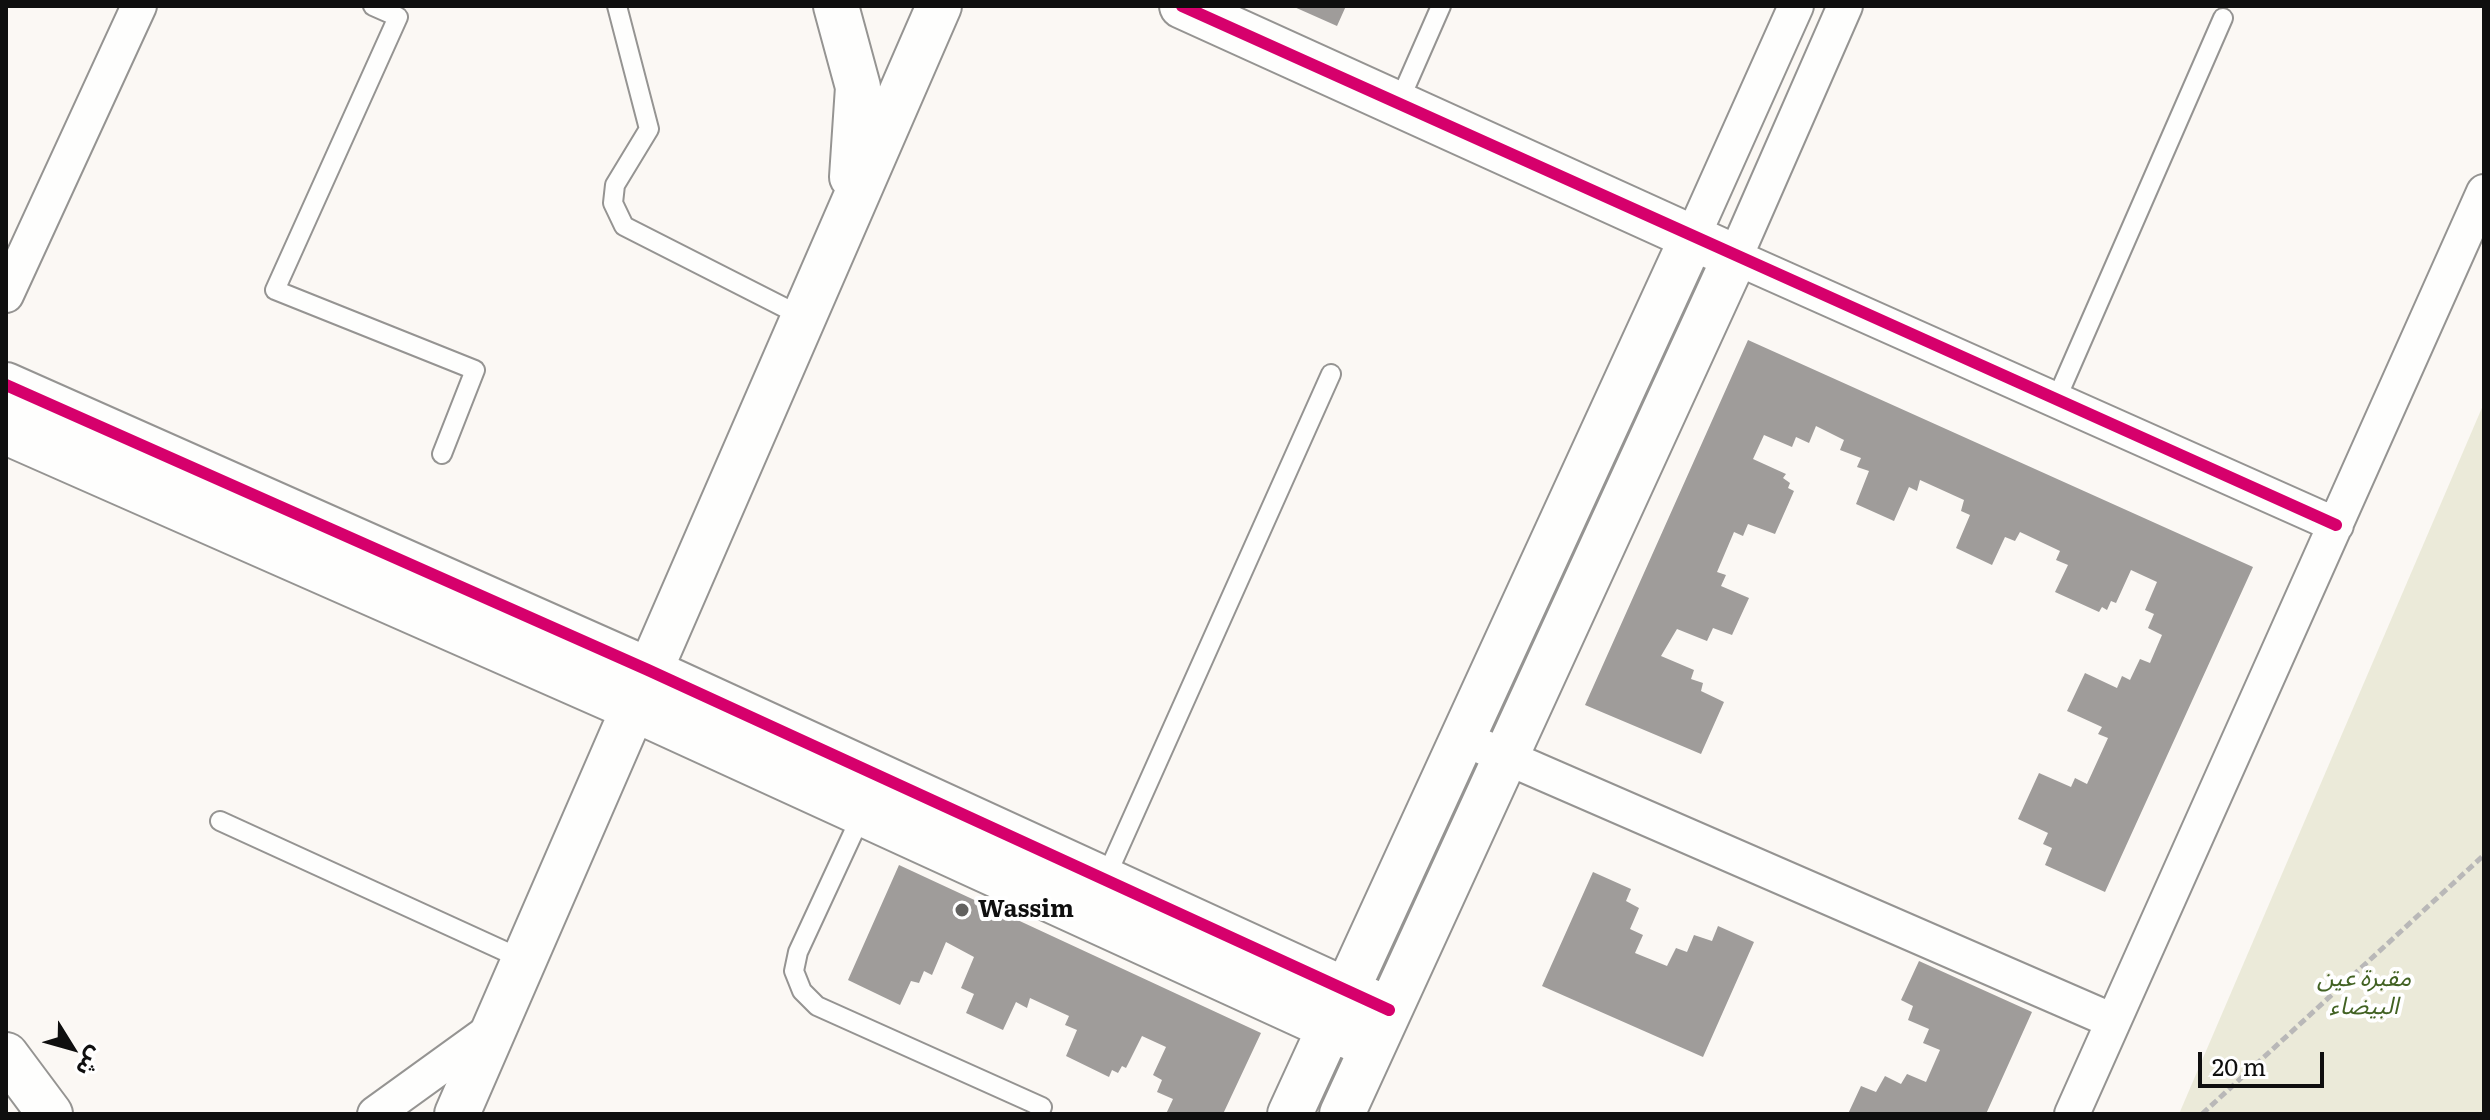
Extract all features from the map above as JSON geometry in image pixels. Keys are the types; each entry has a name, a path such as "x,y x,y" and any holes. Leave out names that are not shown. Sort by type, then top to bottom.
{"street":[{"path":"6,295 139,6"},
{"path":"836,6 858,87 849,211"},
{"path":"457,1114 939,6"},
{"path":"1182,6 1692,238 2336,525"},
{"path":"1290,1114 1796,6"},
{"path":"1342,1114 1735,257 1845,6"},
{"path":"2072,1114 2484,192"},
{"path":"6,385 640,689 1381,1029"},
{"path":"6,432 640,689 862,814 1098,899"},
{"path":"1460,737 2113,1021"},
{"path":"375,1114 494,1028"},
{"path":"6,1055 50,1114"}],"lane":[{"path":"373,6 398,17 275,290 475,370 442,454"},
{"path":"617,6 649,129 615,185 613,203 624,226 803,317"},
{"path":"1398,104 1441,6"},
{"path":"2056,400 2223,18"},
{"path":"1098,899 1331,374"},
{"path":"862,814 798,952 794,971 802,991 817,1006 1042,1107 1039,1114"},
{"path":"220,821 524,960"}],"path":[{"path":"2202,1114 2484,855"},
{"path":"2477,863 2484,870"}],"green space":[{"name":"مقبرة عين البيضاء","path":"2484,403 2484,1114 2179,1114"}],"building":[{"path":"1292,6 1346,6 1337,26"},
{"path":"1748,340 2253,567 2105,892 2045,865 2052,848 2043,844 2048,833 2018,819 2039,773 2071,787 2075,778 2087,784 2108,738 2098,734 2102,727 2067,711 2085,673 2117,688 2122,676 2130,680 2140,659 2150,663 2162,635 2148,628 2154,614 2145,610 2157,582 2131,570 2116,603 2111,601 2107,610 2102,607 2099,612 2055,592 2068,565 2056,560 2060,551 2020,532 2015,541 2005,537 1992,565 1956,548 1970,515 1961,511 1964,500 1920,480 1917,491 1909,487 1894,521 1856,504 1869,471 1857,467 1861,458 1840,450 1844,440 1816,426 1809,443 1796,437 1792,447 1764,435 1753,459 1786,474 1783,478 1790,483 1788,488 1794,491 1775,534 1748,524 1743,536 1734,532 1717,572 1726,575 1721,586 1749,598 1732,635 1713,628 1707,641 1677,629 1661,656 1694,670 1691,679 1703,683 1701,691 1724,702 1701,754 1585,705"},
{"path":"899,865 1261,1033 1223,1114 1166,1114 1173,1099 1157,1092 1162,1080 1153,1075 1166,1047 1142,1036 1126,1068 1122,1066 1118,1073 1112,1070 1109,1077 1066,1056 1077,1030 1065,1025 1069,1016 1030,998 1027,1008 1016,1002 1003,1030 966,1013 974,994 961,988 974,957 946,942 932,975 924,971 919,983 911,981 900,1005 848,980"},
{"path":"1593,872 1631,889 1626,901 1639,908 1630,929 1643,935 1635,953 1667,966 1676,948 1687,952 1694,935 1712,941 1718,926 1754,942 1703,1057 1542,986"},
{"path":"1919,961 2032,1012 1986,1114 1848,1114 1861,1086 1876,1092 1885,1076 1901,1084 1907,1074 1926,1082 1940,1050 1923,1043 1929,1029 1908,1020 1913,1006 1901,1000"}],"cycle path":[{"path":"1182,6 2336,525"},
{"path":"6,385 648,670 1389,1010"}],"place":[{"name":"Wassim","path":"962,910"}]}
